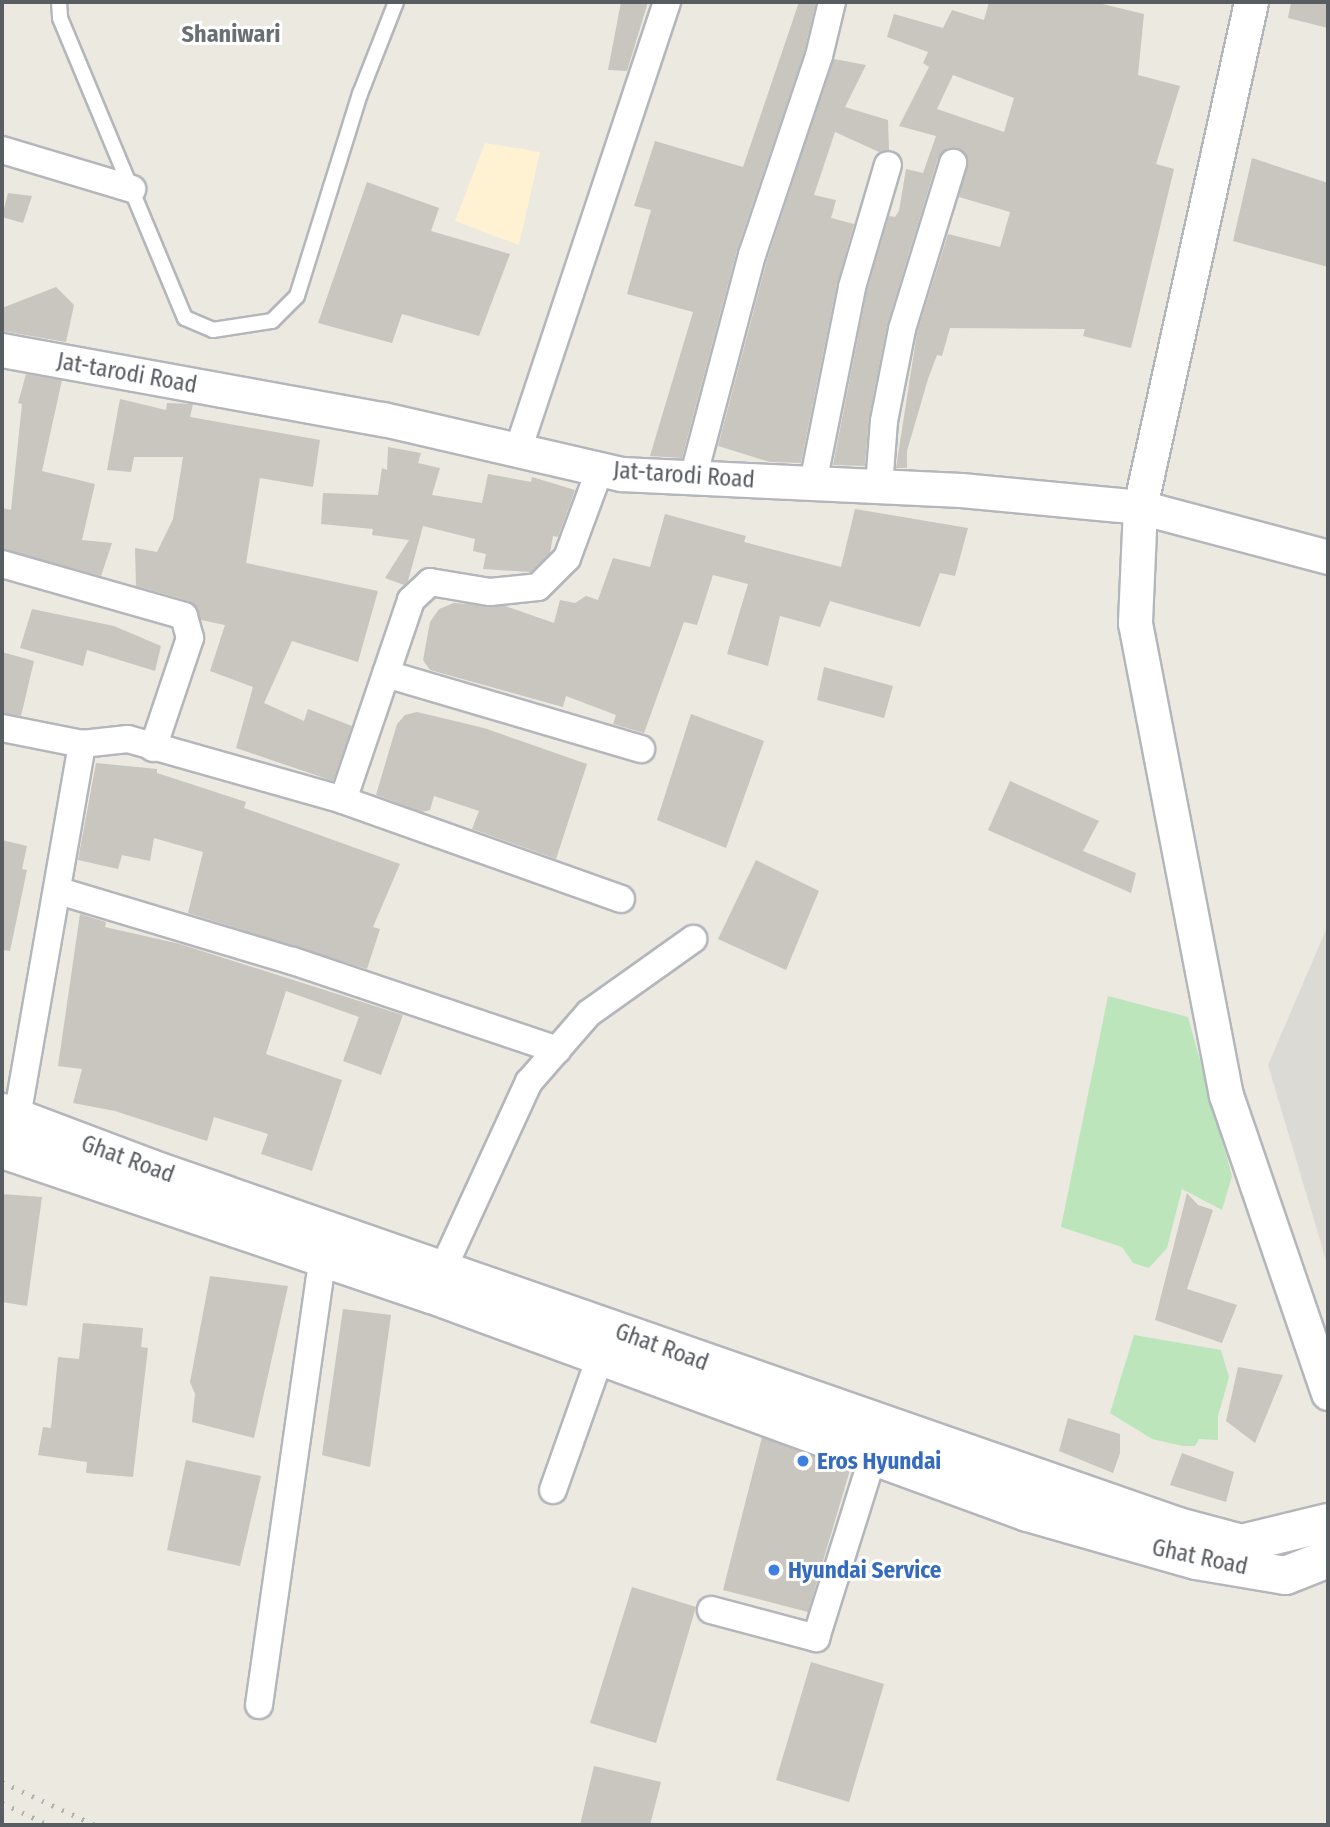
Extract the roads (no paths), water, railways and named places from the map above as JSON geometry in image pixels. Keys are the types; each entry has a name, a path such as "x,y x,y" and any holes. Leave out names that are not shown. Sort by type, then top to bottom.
{"main road":[{"name":"Ghat Road","path":"7,1126 323,1257 438,1281"},
{"name":"Ghat Road","path":"7,1126 604,1343 879,1439 1241,1543 1328,1522"},
{"name":"Ghat Road","path":"879,1439 1027,1512 1196,1560 1285,1575 1328,1558"}],"street":[{"path":"518,450 667,2"},
{"path":"693,478 752,255 819,56 832,2"},
{"path":"1251,2 1140,507 1135,623 1226,1095 1328,1393"},
{"path":"2,150 132,189"},
{"path":"879,486 884,421 902,329 953,163"},
{"path":"813,482 852,287 888,165"},
{"name":"Jat-tarodi Road","path":"2,350 383,419 600,469 693,478 879,486 1140,507 1328,557"},
{"path":"343,800 411,600 430,582 490,592 538,587 567,558 600,469"},
{"path":"2,564 184,616 190,638 153,748"},
{"path":"386,674 641,749"},
{"path":"2,728 82,744 128,739 343,800 621,899"},
{"path":"7,1126 59,891 82,744"},
{"path":"59,891 293,961 557,1050"},
{"path":"438,1281 529,1082 589,1013 693,939"},
{"path":"259,1705 323,1257"},
{"path":"552,1490 604,1343"},
{"path":"711,1610 816,1638 879,1439"}],"lane":[{"path":"59,2 60,18 185,318 213,330 272,321 297,296 360,94 396,2"}],"railway":[{"path":"2,1782 95,1825"},
{"path":"2,1803 49,1825"}],"place":[{"name":"Eros Hyundai","path":"803,1461"},
{"name":"Hyundai Service","path":"774,1570"}],"district":[{"name":"Shaniwari","path":"231,35"}]}
